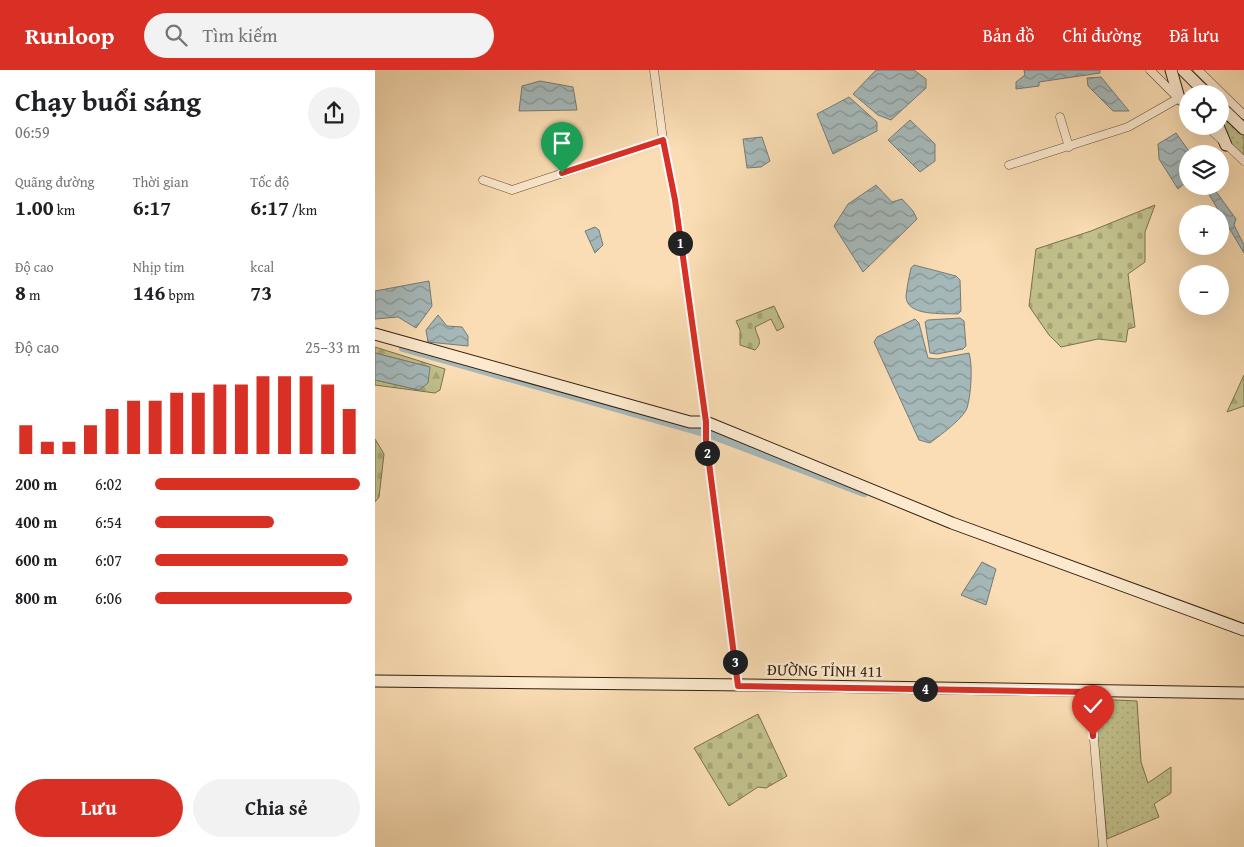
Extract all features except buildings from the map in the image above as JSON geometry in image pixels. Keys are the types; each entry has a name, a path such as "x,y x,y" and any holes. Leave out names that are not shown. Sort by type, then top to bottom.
{"main road":[{"path":"1171,70 1179,98"},
{"path":"1183,70 1198,85"},
{"path":"1229,115 1244,129"},
{"path":"1222,135 1227,145"},
{"path":"375,334 690,422 706,423 952,522 1244,630"},
{"name":"ĐƯỜNG TỈNH 411","path":"375,682 1244,693"}],"street":[{"path":"654,70 663,140 675,200 706,423 706,440 738,686"},
{"path":"1009,165 1128,128 1179,98 1150,70"},
{"path":"1198,70 1244,115"},
{"path":"1061,117 1069,147"},
{"path":"1216,135 1227,145"},
{"path":"483,180 512,190 663,140"},
{"path":"1229,147 1244,162"},
{"path":"1090,692 1103,847"}],"green space":[{"path":"1229,120 1244,134 1244,159 1234,149 1225,135 1229,135"},
{"path":"1155,205 1145,232 1145,262 1128,274 1135,327 1128,329 1126,342 1098,339 1061,347 1049,335 1029,306 1036,249 1091,231"},
{"path":"774,306 784,327 777,331 771,319 755,327 759,344 755,350 740,345 740,330 736,321"},
{"path":"375,347 445,369 440,390 435,393 375,385 375,380 419,390 429,367 375,353"},
{"path":"1244,375 1244,406 1227,412"},
{"path":"375,439 384,454 379,497 375,502"},
{"path":"1094,699 1137,701 1141,762 1148,783 1171,767 1171,793 1154,804 1159,817 1107,839"},
{"path":"758,714 787,776 766,788 758,787 729,806 694,748"}],"water":[{"path":"876,70 914,70 926,79 926,88 891,120 878,115 853,94"},
{"path":"1024,70 1100,70 1100,73 1039,82 1039,86 1016,89 1016,82 1025,75"},
{"path":"1101,77 1129,111 1113,111 1088,86 1087,78"},
{"path":"540,81 573,87 577,110 519,111 522,86"},
{"path":"849,97 877,122 877,131 833,154 817,114"},
{"path":"910,120 935,144 935,161 920,172 888,140"},
{"path":"1176,133 1185,145 1179,145 1178,189 1159,159 1158,144"},
{"path":"762,137 770,161 761,167 747,168 743,139"},
{"path":"876,185 892,202 902,199 913,211 917,219 863,272 834,226 848,204"},
{"path":"1209,195 1219,195 1226,205 1215,205"},
{"path":"1229,209 1236,219 1234,225 1244,245 1244,253 1229,228"},
{"path":"595,227 599,230 603,245 595,253 585,231"},
{"path":"914,265 956,276 960,280 961,311 958,314 919,311 912,308 906,296 911,268"},
{"path":"429,281 432,306 416,328 398,317 375,319 375,291"},
{"path":"438,315 447,326 462,327 468,336 468,346 428,342 426,330"},
{"path":"960,318 964,321 966,346 963,349 937,354 930,353 925,322 928,320"},
{"path":"915,319 919,323 928,358 937,359 969,353 971,365 970,396 965,412 945,432 930,443 919,440 874,342 877,337"},
{"path":"375,353 430,367 428,383 419,390 375,380"},
{"path":"982,562 996,569 986,605 961,595"}],"waterway":[{"path":"403,348 711,435 864,493"}],"route":[{"path":"562,173 663,140 675,200 692,334 706,422 706,440 738,686 1090,692 1093,736"}]}
